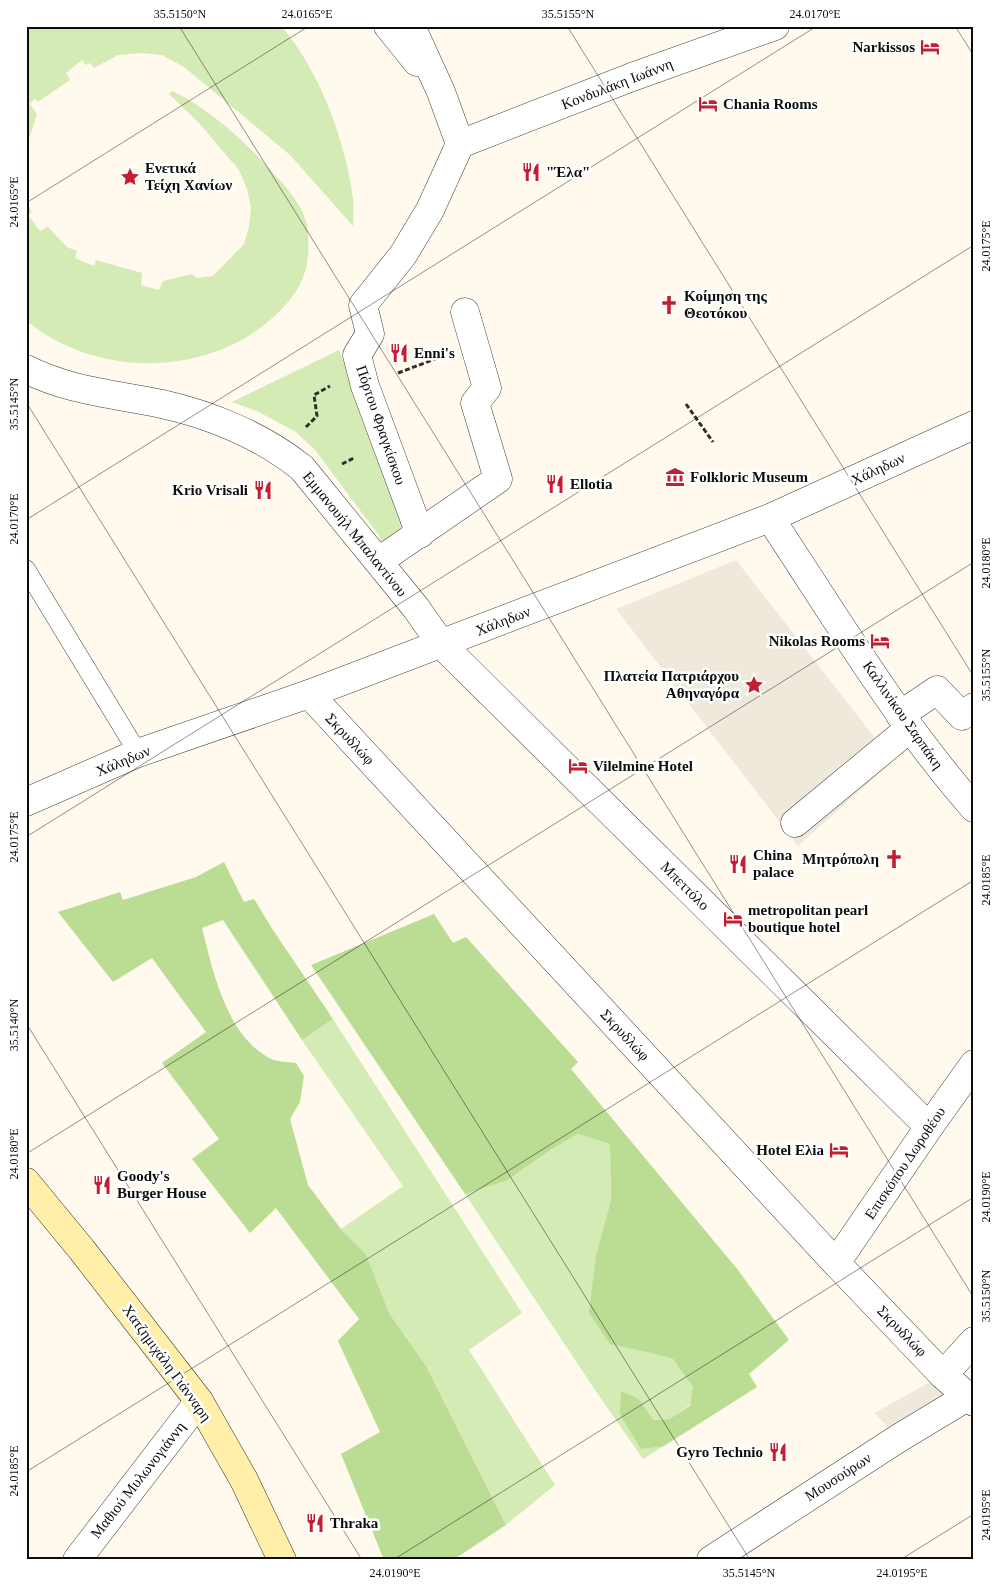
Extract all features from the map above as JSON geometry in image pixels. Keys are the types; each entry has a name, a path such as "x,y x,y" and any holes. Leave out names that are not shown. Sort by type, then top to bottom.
{"main road":[{"name":"Χατζημιχάλη Γιάνναρη","path":"26,1182 82,1250 199,1401 244,1480 282,1560"}],"street":[{"path":"388,26 441,92"},
{"path":"411,26 441,92 460,144"},
{"name":"Κονδυλάκη Ιωάννη","path":"460,144 632,77 775,26"},
{"name":"Πόρτου Φραγκίσκου","path":"420,534 365,386 357,355 370,334 363,305 403,255 430,210 460,144"},
{"path":"379,561 498,479 475,403 487,388 464,312"},
{"name":"Εμμανουήλ Μπαλαντίνου","path":"26,369 57,383 76,388 191,412 260,440 281,452 302,468 379,561 442,645"},
{"name":"Χάληδων","path":"26,802 138,753 309,694 442,645 770,518 974,425"},
{"name":"Καλλινίκου Σαρπάκη","path":"770,518 905,722 948,779 974,808"},
{"name":"Μπεττόλο","path":"442,645 929,1126"},
{"path":"795,823 937,690 962,716 974,707"},
{"name":"Σκρυδλώφ","path":"309,694 836,1263 970,1400"},
{"name":"Επισκόπου Δωροθέου","path":"836,1263 929,1126 974,1064"},
{"path":"944,1375 974,1341"},
{"name":"Μουσούρων","path":"711,1560 899,1438 970,1400"},
{"name":"Μαθιού Μυλωνογιάννη","path":"77,1560 199,1401"}],"lane":[{"path":"26,569 138,753"}],"path":[{"path":"402,372 474,345"},
{"path":"317,416 314,395 328,385 338,387"},
{"path":"686,404 713,442"}],"green space":[{"path":"26,26 281,26 295,43 307,63 329,107 344,154 349,177 353,202 353,226 290,155 184,67 162,55 142,53 118,55 94,68 90,63 86,65 82,60 66,73 70,80 38,102 35,99 30,104 37,114 26,148"},
{"path":"172,91 197,105 233,133 270,169 294,197 308,227 308,252 304,276 292,297 266,323 235,343 201,356 165,362 127,362 91,355 57,341 26,320 26,202 32,212 28,215 40,231 48,227 67,247 77,251 75,258 94,266 96,260 142,273 141,285 159,290 163,281 192,274 197,278 213,276 244,244 249,227 251,208 247,189 239,170 198,122 169,94"},
{"path":"339,350 409,527 386,545 315,450 296,432 257,411 232,402"},
{"path":"224,862 244,902 254,899 333,1019 302,1040 223,920 202,928 211,964 224,1001 242,1034 254,1047 269,1058 296,1063 304,1076 300,1102 290,1119 308,1185 341,1229 366,1254 389,1313 426,1366 506,1525 453,1560 384,1560 341,1454 380,1432 338,1341 359,1319 276,1208 250,1233 192,1159 219,1139 162,1063 206,1032 152,958 113,982 58,912 120,892 123,900 196,877"},
{"path":"434,914 453,943 466,937 578,1062 571,1069 738,1270 789,1340 749,1374 757,1387 664,1446 641,1449 620,1414 621,1391 639,1399 653,1420 669,1419 690,1406 693,1387 673,1359 610,1344 589,1313 596,1255 611,1200 610,1144 578,1134 552,1149 506,1181 465,1194 311,965"},
{"path":"333,1019 522,1313 469,1350 555,1485 506,1525 426,1366 389,1313 366,1254 341,1229 403,1186 302,1040"},
{"path":"578,1134 610,1144 611,1200 596,1255 647,1352 673,1359 694,1387 690,1405 669,1419 652,1420 639,1399 640,1448 664,1446 643,1459 465,1194 506,1181 552,1149"}],"shaded area":[{"name":"Πλατεία Πατριάρχου Αθηναγόρα","path":"736,560 893,761 798,846 616,609"},
{"path":"943,1375 967,1397 899,1438 874,1413"}],"place":[{"name":"Narkissos","path":"930,47"},
{"name":"Chania Rooms","path":"708,104"},
{"name":"\"Έλα\"","path":"531,172"},
{"name":"Ενετικά Τείχη Χανίων","path":"130,177"},
{"name":"Κοίμηση της Θεοτόκου","path":"669,305"},
{"name":"Enni's","path":"399,353"},
{"name":"Folkloric Museum","path":"675,477"},
{"name":"Ellotia","path":"555,484"},
{"name":"Krio Vrisali","path":"263,490"},
{"name":"Nikolas Rooms","path":"880,641"},
{"name":"Πλατεία Πατριάρχου Αθηναγόρα","path":"754,685"},
{"name":"Vilelmine Hotel","path":"578,766"},
{"name":"Μητρόπολη","path":"894,859"},
{"name":"China palace","path":"738,864"},
{"name":"metropolitan pearl boutique hotel","path":"733,919"},
{"name":"Hotel Eλia","path":"839,1150"},
{"name":"Goody's Burger House","path":"102,1185"},
{"name":"Gyro Technio","path":"778,1452"},
{"name":"Thraka","path":"315,1523"}]}
